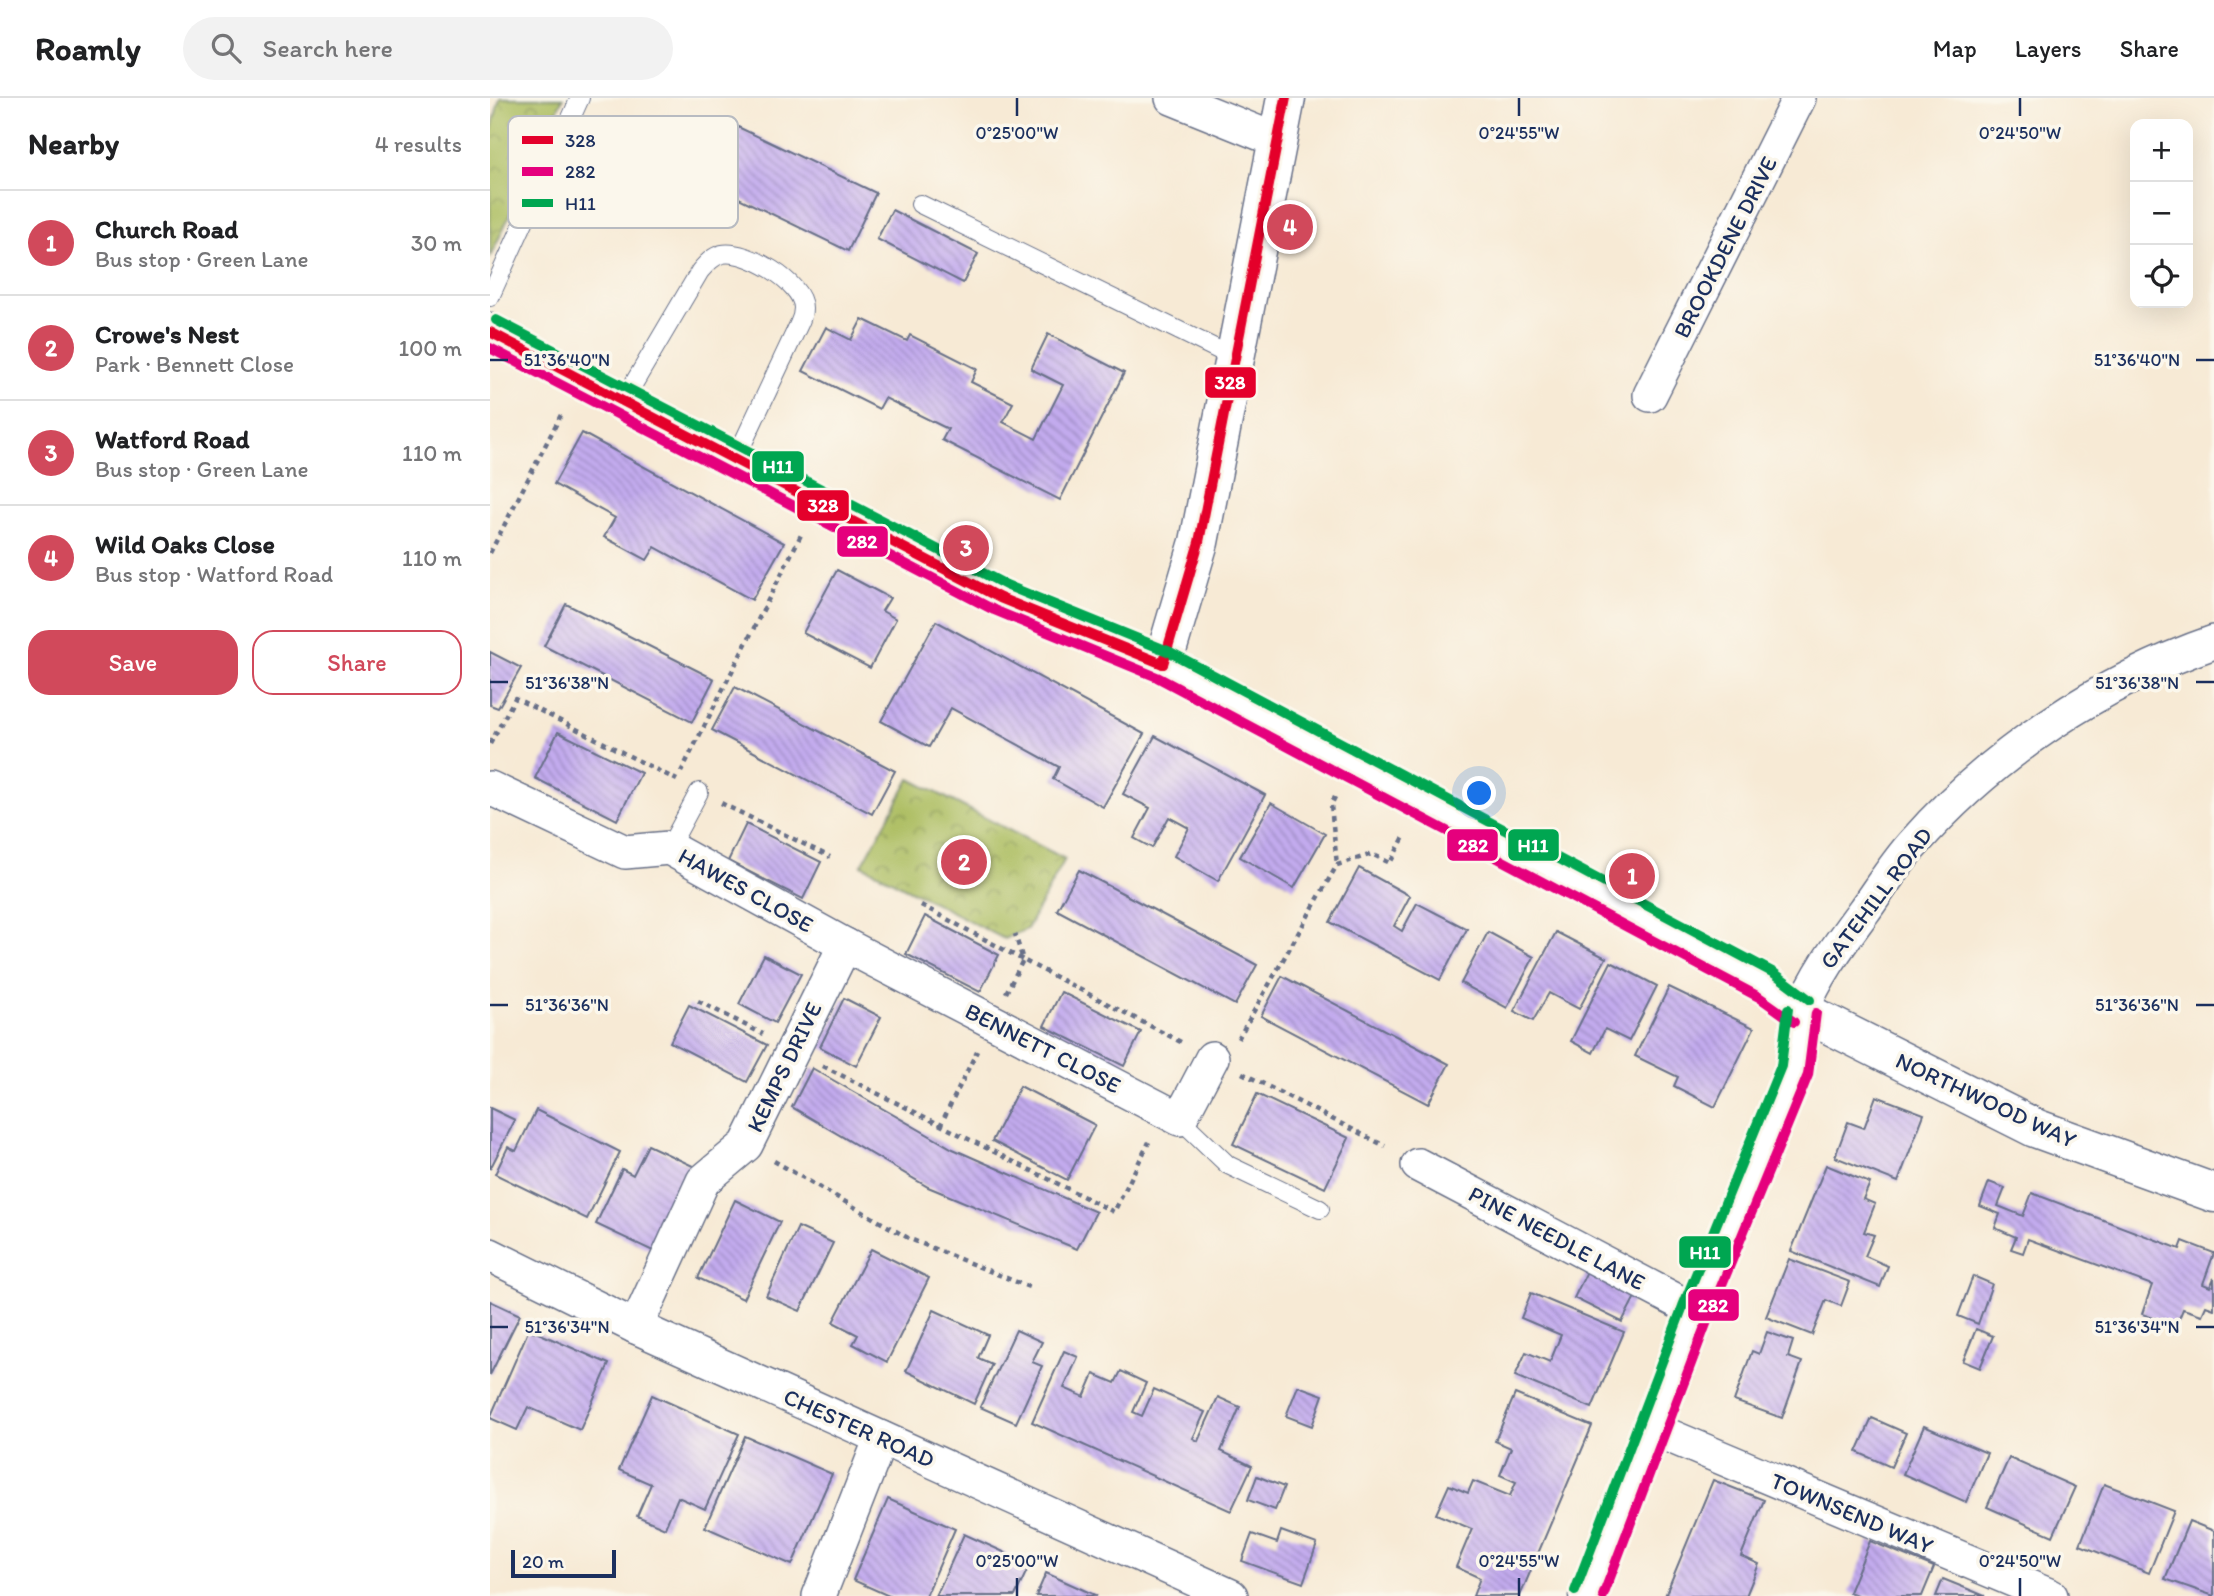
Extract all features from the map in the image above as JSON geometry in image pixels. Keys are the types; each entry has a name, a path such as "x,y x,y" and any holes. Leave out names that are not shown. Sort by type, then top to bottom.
{"main road":[{"path":"1163,664 1199,542 1237,359 1286,98"},
{"name":"NORTHWOOD WAY","path":"490,332 819,501 1000,598 1163,664 1767,985 1802,1011 2035,1128 2214,1193"},
{"path":"1588,1596 1696,1311 1795,1070 1802,1011"}],"street":[{"path":"1172,98 1276,140"},
{"name":"BROOKDENE DRIVE","path":"1650,395 1799,98"},
{"name":"GATEHILL ROAD","path":"1802,1011 1815,978 1904,856 1954,802 2029,741 2100,694 2154,667 2214,642"},
{"name":"HAWES CLOSE","path":"490,788 625,852 669,848 845,945"},
{"name":"BENNETT CLOSE","path":"845,945 1173,1115"},
{"name":"KEMPS DRIVE","path":"636,1327 703,1181 746,1145 845,945"},
{"path":"1173,1115 1218,1061"},
{"name":"PINE NEEDLE LANE","path":"1418,1165 1696,1311"},
{"name":"CHESTER ROAD","path":"490,1255 636,1327 1231,1596"},
{"name":"TOWNSEND WAY","path":"1653,1429 2050,1596"},
{"path":"819,1596 881,1438"}],"lane":[{"path":"572,116 580,98"},
{"path":"920,204 1237,359"},
{"path":"490,297 521,228"},
{"path":"624,400 708,261 721,254 738,254 760,262 798,293 803,307 799,324 736,458"},
{"path":"669,848 699,792"},
{"path":"1173,1115 1228,1165 1320,1209"}],"path":[{"path":"490,553 580,378"},
{"path":"676,781 819,501"},
{"path":"490,744 515,698 830,857"},
{"path":"1218,1061 1337,865 1331,805 1352,763"},
{"path":"1337,865 1372,854 1390,863 1424,801"},
{"path":"921,905 1385,1146"},
{"path":"940,1126 1023,960 1015,934"},
{"path":"698,1001 1114,1212 1173,1115"},
{"path":"746,1145 910,1239 1029,1287"}],"green space":[{"path":"500,98 563,98 555,116 508,116 508,219 490,258 490,136"},
{"path":"910,779 1065,859 1027,929 1004,939 862,865"}],"building":[{"path":"738,127 876,193 848,251 738,198"},
{"path":"892,210 978,254 963,283 877,239"},
{"path":"862,319 907,341 910,335 977,369 971,382 1013,403 1003,422 1036,439 1063,385 1031,369 1048,334 1124,373 1060,500 942,440 948,429 885,398 879,409 803,371 826,327 851,340"},
{"path":"582,433 784,543 752,600 655,547 647,560 604,537 615,518 554,484"},
{"path":"837,570 890,598 882,611 896,619 870,668 803,633"},
{"path":"566,604 714,679 692,722 544,646"},
{"path":"936,621 1144,734 1103,807 1053,779 1059,767 951,708 929,747 881,721"},
{"path":"490,652 521,668 498,708 490,705"},
{"path":"735,687 895,771 872,814 712,730"},
{"path":"558,732 641,773 617,820 535,778"},
{"path":"1155,736 1265,795 1218,881 1174,856 1189,828 1169,817 1152,848 1134,838 1150,808 1123,794"},
{"path":"1271,803 1325,834 1294,888 1240,857"},
{"path":"746,824 821,862 803,899 728,861"},
{"path":"1359,868 1410,896 1394,926 1402,931 1417,903 1467,929 1440,980 1330,922"},
{"path":"1079,870 1257,965 1235,1005 1057,910"},
{"path":"925,916 999,955 980,992 906,954"},
{"path":"1488,932 1534,957 1507,1008 1461,983"},
{"path":"1556,932 1606,958 1579,1009 1549,993 1533,1021 1514,1011"},
{"path":"764,955 801,974 775,1023 739,1004"},
{"path":"1611,962 1657,986 1629,1041 1605,1029 1593,1053 1571,1041"},
{"path":"1282,976 1449,1064 1428,1104 1261,1016"},
{"path":"1669,987 1754,1028 1715,1107 1674,1086 1678,1077 1635,1056"},
{"path":"1061,992 1141,1032 1124,1066 1044,1026"},
{"path":"844,998 881,1017 856,1066 820,1047"},
{"path":"689,1005 767,1045 747,1082 670,1042"},
{"path":"812,1068 953,1149 1096,1212 1077,1249 928,1187 792,1107"},
{"path":"1020,1086 1095,1125 1067,1180 992,1141"},
{"path":"1257,1094 1349,1138 1325,1188 1233,1144"},
{"path":"1876,1096 1924,1114 1898,1182 1835,1157 1848,1122 1864,1128"},
{"path":"490,1108 515,1120 490,1169"},
{"path":"536,1110 620,1152 587,1219 495,1174 508,1147 516,1151"},
{"path":"648,1145 697,1168 657,1253 596,1224 622,1169 633,1175"},
{"path":"1826,1165 1870,1183 1863,1199 1875,1204 1864,1232 1874,1235 1865,1256 1888,1266 1880,1287 1791,1251"},
{"path":"1989,1182 2005,1188 1998,1206 2023,1216 2032,1193 2180,1249 2183,1241 2214,1253 2203,1284 2210,1287 2214,1278 2214,1309 2206,1306 2202,1315 2183,1309 2176,1326 2142,1314 2152,1285 2028,1239 2023,1253 2011,1249 2016,1237 1995,1228 2000,1214 1980,1206"},
{"path":"735,1200 780,1222 743,1299 698,1278"},
{"path":"798,1227 833,1243 800,1311 766,1296"},
{"path":"871,1249 929,1278 887,1362 853,1344 858,1335 833,1322"},
{"path":"1789,1259 1850,1282 1841,1306 1826,1300 1812,1335 1766,1317"},
{"path":"1589,1267 1638,1291 1622,1322 1574,1298"},
{"path":"1973,1276 1992,1284 1978,1324 1958,1316"},
{"path":"1531,1293 1624,1332 1592,1408 1515,1376 1526,1352 1550,1362 1561,1335 1521,1318"},
{"path":"490,1301 520,1315 490,1375"},
{"path":"934,1310 988,1335 978,1358 992,1364 974,1404 906,1371"},
{"path":"529,1329 609,1364 580,1430 528,1407 517,1430 490,1418"},
{"path":"1976,1329 1993,1336 1980,1368 1963,1361"},
{"path":"1016,1330 1042,1342 1032,1362 1042,1366 1016,1423 980,1407"},
{"path":"1767,1332 1793,1341 1788,1357 1802,1362 1782,1418 1734,1401 1752,1351 1759,1354"},
{"path":"1064,1351 1078,1357 1064,1388 1084,1397 1094,1374 1115,1383 1121,1371 1146,1383 1133,1412 1142,1416 1154,1389 1205,1412 1193,1438 1198,1441 1218,1397 1240,1407 1221,1451 1252,1466 1231,1511 1032,1422"},
{"path":"1298,1386 1323,1395 1312,1426 1286,1416"},
{"path":"1515,1394 1592,1426 1520,1596 1473,1596 1480,1578 1456,1567 1472,1529 1436,1514 1449,1485 1468,1493 1473,1481 1510,1496 1516,1482 1500,1475 1511,1448 1495,1441"},
{"path":"652,1395 739,1434 705,1509 678,1497 665,1528 637,1516 651,1484 619,1470"},
{"path":"1872,1418 1906,1433 1891,1467 1857,1452"},
{"path":"1924,1426 1987,1453 1966,1502 1903,1474"},
{"path":"745,1436 832,1474 792,1565 705,1527"},
{"path":"2009,1458 2075,1487 2053,1536 1987,1507"},
{"path":"1257,1476 1284,1487 1275,1510 1248,1500"},
{"path":"1713,1480 1764,1500 1741,1556 1759,1564 1746,1596 1665,1596"},
{"path":"2104,1484 2174,1511 2149,1573 2080,1545"},
{"path":"888,1499 955,1529 926,1596 889,1596 853,1580"},
{"path":"2189,1521 2214,1531 2214,1596 2165,1579"},
{"path":"1281,1531 1317,1544 1303,1583 1242,1561 1252,1534 1277,1543"},
{"path":"964,1534 1030,1564 1015,1596 936,1596"},
{"path":"1870,1541 1934,1567 1922,1596 1859,1596 1849,1592"},
{"path":"1046,1573 1097,1596 1036,1596"},
{"path":"1943,1579 1985,1596 1936,1596"}],"transit line":[{"name":"328","path":"1163,664 1199,542 1286,98"},
{"name":"H11","path":"496,320 1006,585 1170,652 1774,973 1810,1000"},
{"name":"328","path":"490,332 1000,598 1163,664"},
{"name":"282","path":"490,348 994,610 1157,677 1759,997 1794,1022"},
{"name":"H11","path":"1575,1591 1683,1306 1781,1066 1788,1009"},
{"name":"282","path":"1603,1596 1709,1316 1808,1075 1816,1013"}],"place":[{"name":"Wild Oaks Close","path":"1290,227"},
{"name":"Watford Road","path":"966,548"},
{"name":"Crowe's Nest","path":"964,862"},
{"name":"Church Road","path":"1632,876"}]}
